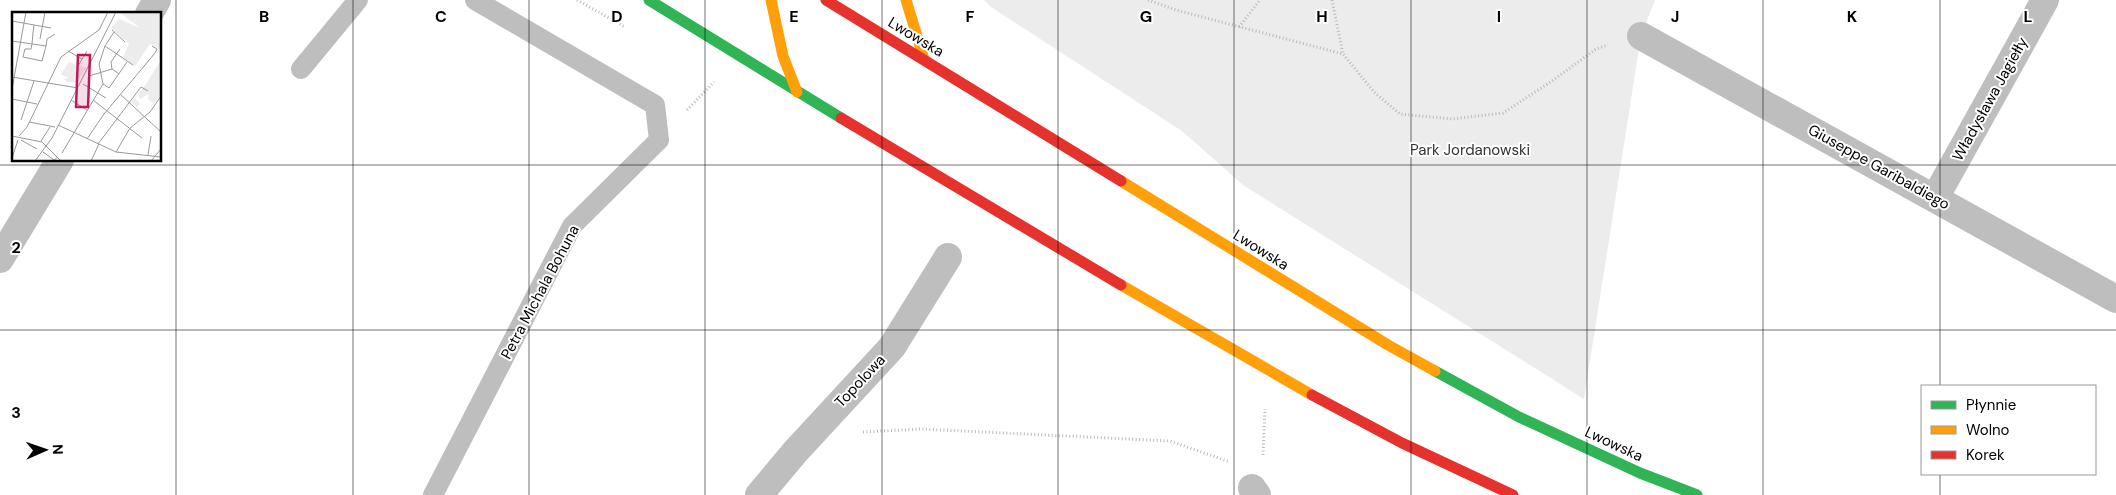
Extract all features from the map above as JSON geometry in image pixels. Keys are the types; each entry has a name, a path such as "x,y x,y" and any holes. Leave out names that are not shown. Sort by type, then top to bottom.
{"main road":[{"path":"649,0 797,92 1193,328 1352,419 1513,495"},
{"path":"772,0 783,56 797,92"},
{"name":"Lwowska","path":"826,0 1388,345 1519,417 1640,473 1697,495"},
{"path":"906,0 924,59"}],"street":[{"path":"150,12 157,0"},
{"name":"Władysława Jagiełły","path":"1935,198 2045,0"},
{"name":"Giuseppe Garibaldiego","path":"1641,36 2116,299"},
{"path":"0,259 59,161"},
{"name":"Topolowa","path":"759,495 795,452 892,347 948,258"}],"lane":[{"path":"300,69 358,0"},
{"name":"Petra Michala Bohuna","path":"433,495 572,226 659,140 655,106 475,0"}],"path":[{"path":"1148,0 1176,10 1343,54"},
{"path":"1239,27 1260,0"},
{"path":"1332,0 1343,54 1374,92 1400,114 1452,119 1503,113 1596,49 1641,36"},
{"path":"1263,458 1262,439 1266,403"},
{"path":"862,432 921,429 1170,441 1228,460 1254,491"}],"green space":[{"name":"Park Jordanowski","path":"984,0 1655,0 1641,36 1584,399 1243,185 1182,131 991,7"}],"traffic: fast":[{"path":"649,0 841,118"},
{"path":"1435,371 1519,417 1640,473 1697,495"}],"traffic: slow":[{"path":"771,0 783,56 797,92"},
{"path":"906,0 924,59"},
{"path":"1121,181 1388,345 1435,371"},
{"path":"1121,285 1312,395"}],"traffic: jam":[{"path":"826,0 1121,181"},
{"path":"841,118 1121,285"},
{"path":"1312,395 1402,443 1513,495"}]}
